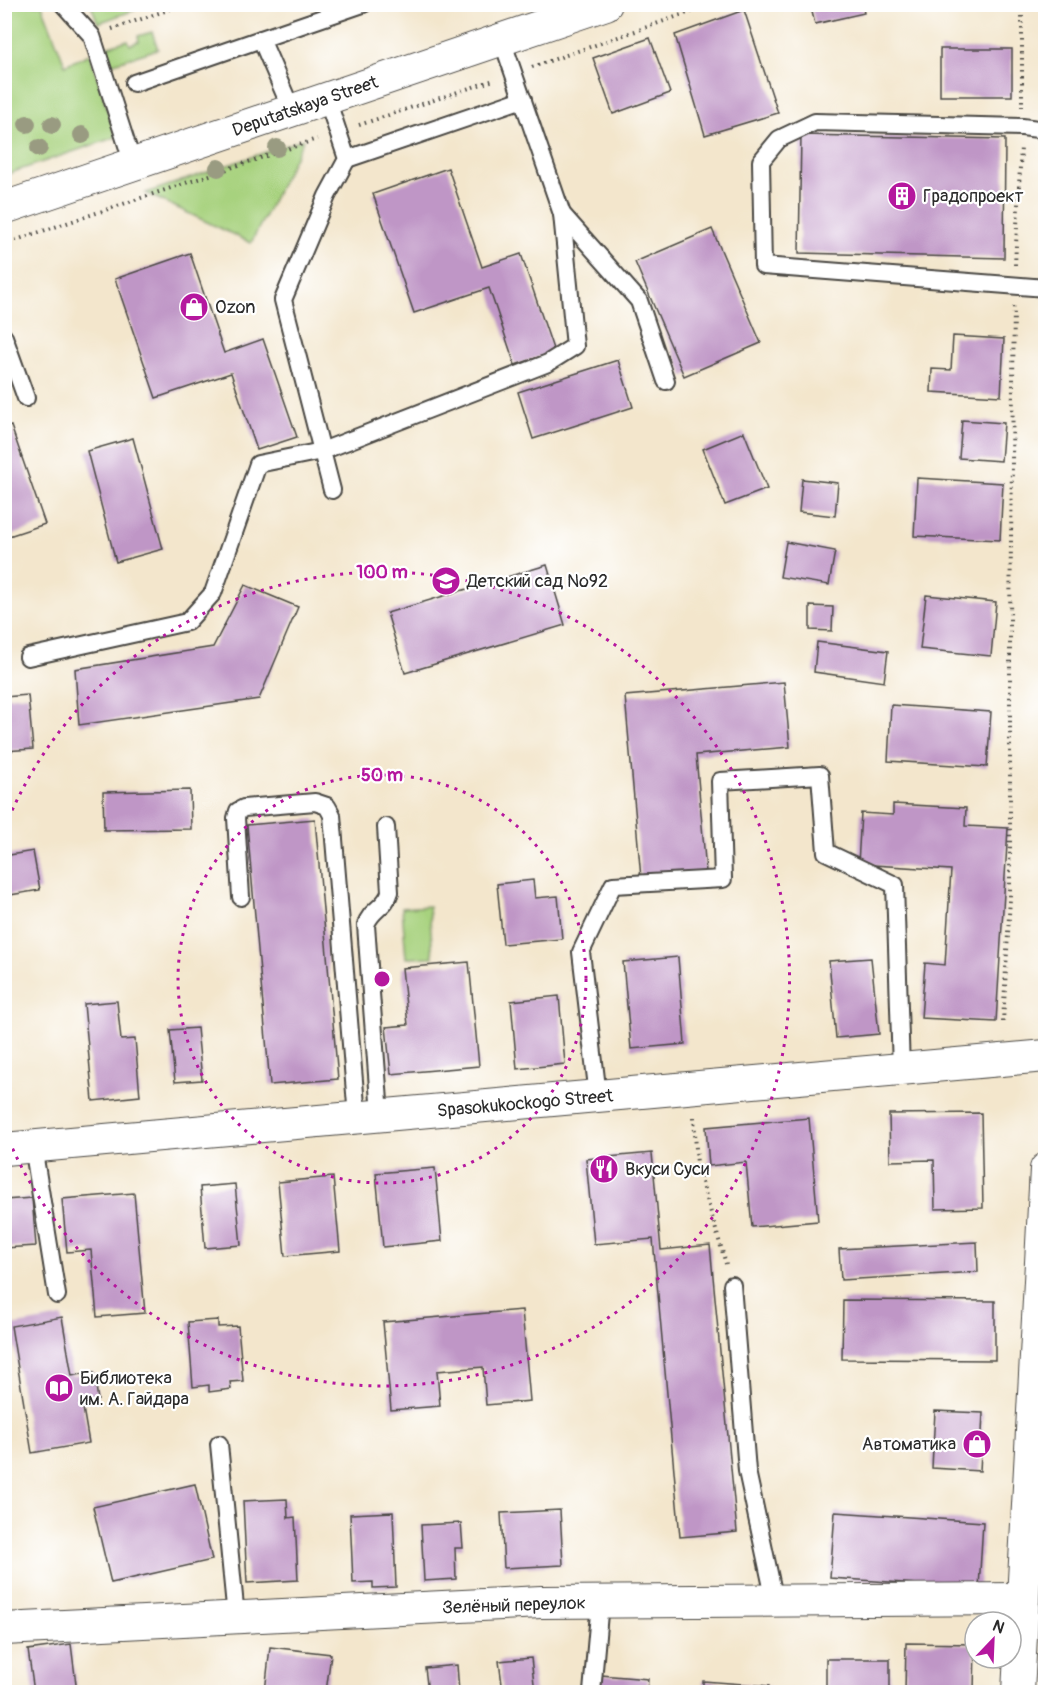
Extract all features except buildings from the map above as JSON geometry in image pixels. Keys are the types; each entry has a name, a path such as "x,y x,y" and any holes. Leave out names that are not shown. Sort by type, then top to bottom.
{"street":[{"name":"Deputatskaya Street","path":"4,208 606,4"},
{"name":"Spasokukoсkogo Street","path":"19,1147 1046,1056"},
{"path":"1018,1692 1046,1169"},
{"name":"Зелёный переулок","path":"4,1629 540,1602 1023,1599"}],"lane":[{"path":"63,4 92,36 133,164"},
{"path":"134,83 363,4"},
{"path":"261,39 292,111"},
{"path":"28,657 187,622 213,593 258,464 322,451 548,363 575,346 562,214 502,40"},
{"path":"327,99 347,159"},
{"path":"332,490 283,300 327,196 347,159 523,99"},
{"path":"1046,130 1022,127 815,122 779,139 761,161 763,266 1046,288"},
{"path":"562,214 639,301 666,381"},
{"path":"4,337 26,399"},
{"path":"598,1096 581,952 613,885 723,879 720,781 820,775 826,852 895,885 900,1069"},
{"path":"241,897 236,818 238,811 244,807 315,802 327,806 332,815 368,1116"},
{"path":"368,1116 366,925 372,914 388,900 390,892 386,827"},
{"path":"19,1147 57,1295"},
{"path":"732,1285 747,1471 775,1601"},
{"path":"219,1444 236,1617"},
{"path":"592,1692 600,1602"}],"path":[{"path":"92,36 185,4"},
{"path":"1003,1022 1010,898 1011,451 1014,285"},
{"path":"693,1109 697,1165 732,1285"}],"green space":[{"path":"91,4 137,5 134,6 135,10 98,23"},
{"path":"4,5 42,5 65,65 90,54 116,137 5,175"},
{"path":"152,32 158,49 111,64 106,47 128,40 130,45 139,41 138,36"},
{"path":"304,139 251,243 146,193"},
{"path":"429,906 433,957 406,958 402,908"}],"place":[{"name":"Градопроект","path":"902,196"},
{"name":"Ozon","path":"194,307"},
{"name":"Детский сад №92","path":"446,581"},
{"name":"Вкуси Суси","path":"604,1169"},
{"name":"Библиотека им. А. Гайдара","path":"59,1388"},
{"name":"Автоматика","path":"977,1444"}]}
